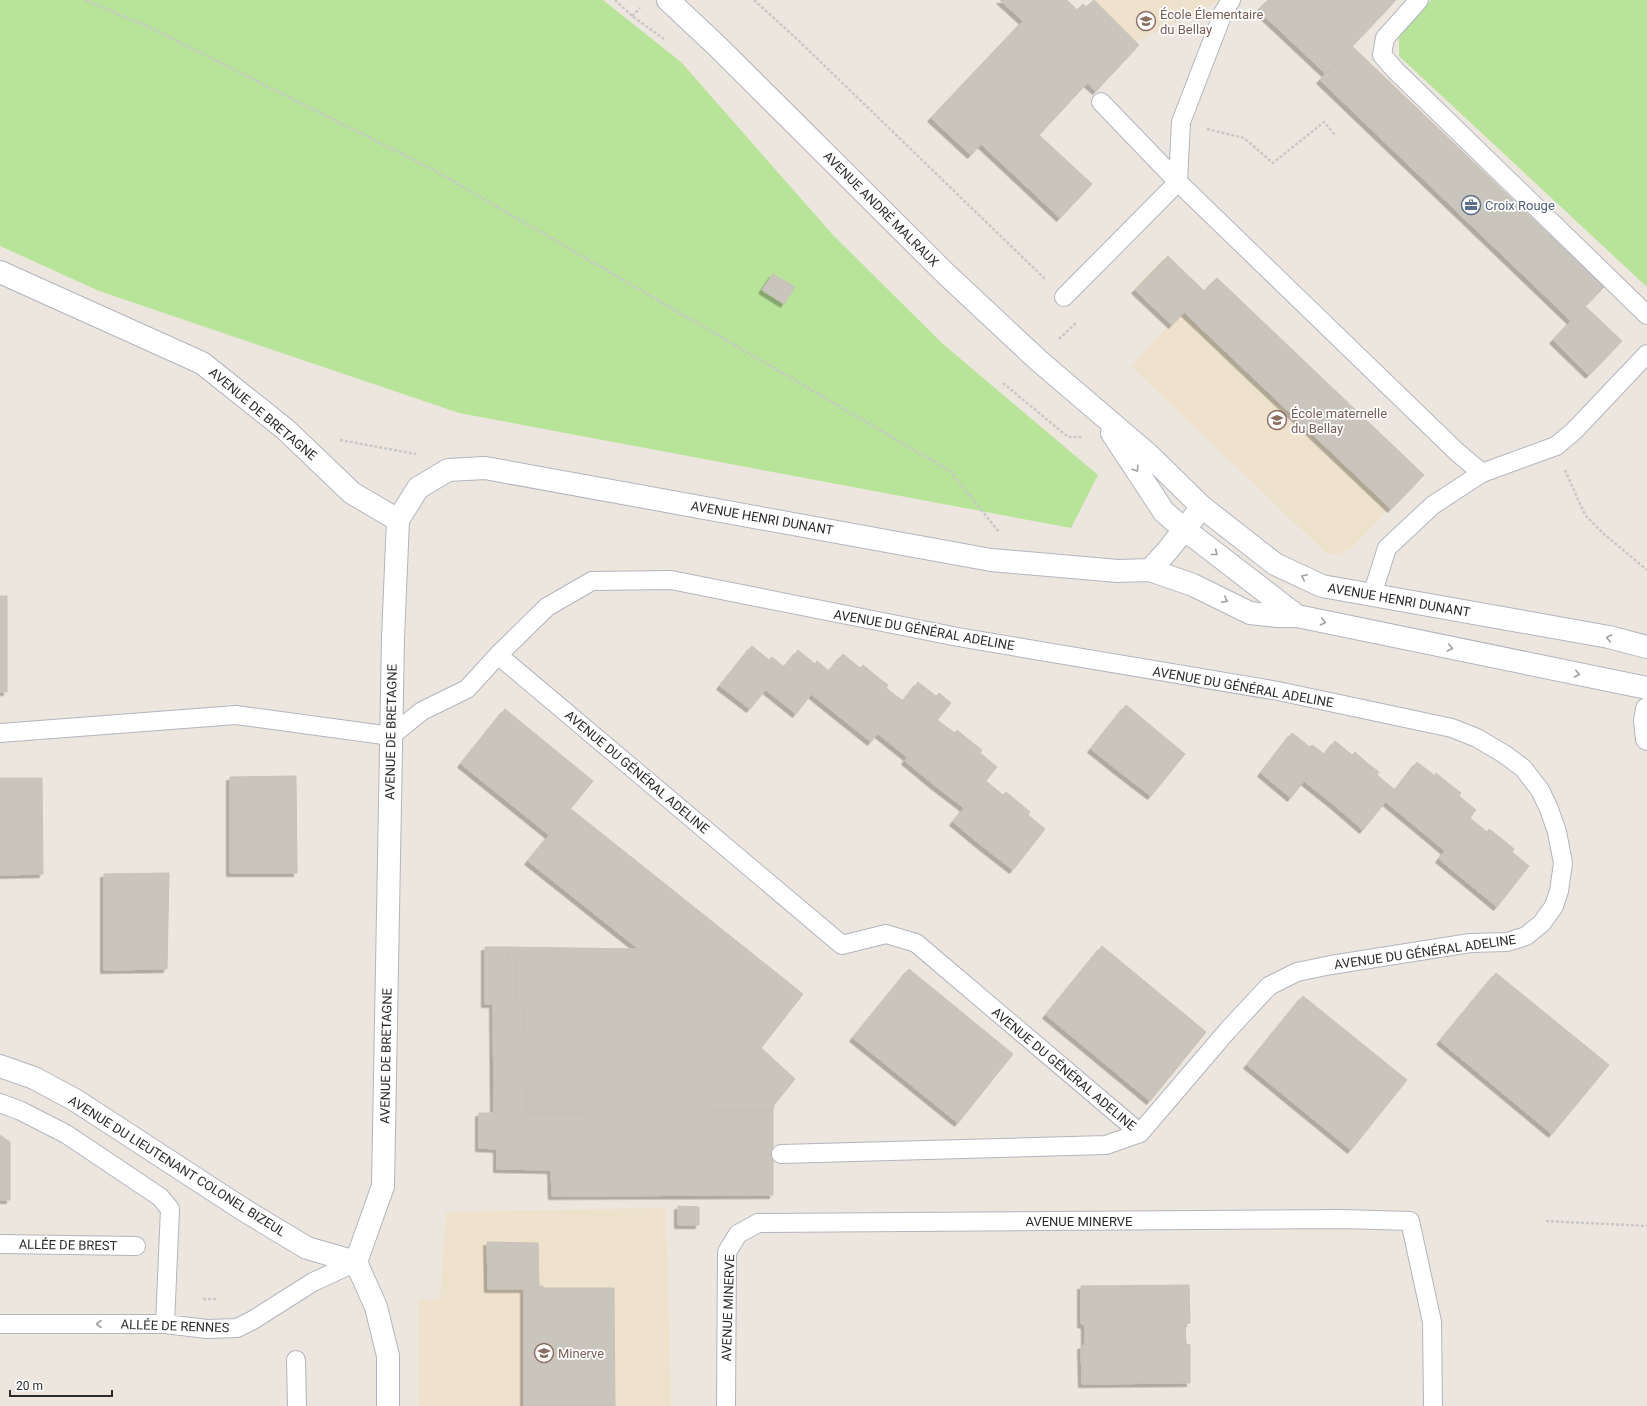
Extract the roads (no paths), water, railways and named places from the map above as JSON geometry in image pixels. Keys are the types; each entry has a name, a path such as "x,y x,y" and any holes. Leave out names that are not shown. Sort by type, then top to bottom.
{"street":[{"name":"AVENUE ANDRÉ MALRAUX","path":"668,0 716,45 946,274 1038,360 1149,455 1202,507"},
{"name":"AVENUE DE BRETAGNE","path":"0,272 202,363 285,429 352,493 398,520 393,638 383,1186 356,1262"},
{"name":"AVENUE ANDRÉ MALRAUX","path":"1099,413 1164,512 1184,529"},
{"name":"AVENUE HENRI DUNANT","path":"398,520 418,488 436,477 448,470 485,468 991,560 1118,570 1150,570 1193,585 1250,613 1277,616 1297,616 1647,688"},
{"name":"AVENUE HENRI DUNANT","path":"1202,507 1275,564 1322,586 1609,637 1647,647"},
{"path":"1150,570 1202,507"},
{"name":"AVENUE HENRI DUNANT","path":"1184,529 1297,616"},
{"path":"1647,709 1645,721 1647,740"},
{"name":"AVENUE DU LIEUTENANT COLONEL BIZEUL","path":"0,1066 34,1078 75,1100 244,1210 307,1248 356,1262"},
{"path":"356,1262 376,1307 388,1356 388,1406"}],"lane":[{"path":"1064,297 1178,182 1181,124 1224,13 1231,0"},
{"path":"1419,0 1385,38 1382,55 1401,76 1647,315"},
{"path":"1101,102 1178,182 1458,453 1482,474"},
{"path":"1372,595 1387,548 1433,505 1482,474 1556,446 1574,431 1647,354"},
{"name":"AVENUE DU GÉNÉRAL ADELINE","path":"391,736 422,711 467,689 498,655 547,607 592,581 671,580 958,637 1278,691 1452,728 1477,738 1504,754 1523,768 1540,790 1549,809 1557,832 1564,863 1560,891 1554,906 1542,923 1526,936 1507,942 1470,943 1317,968 1297,972 1269,986 1228,1030 1140,1133 916,943 886,934 842,945 498,655"},
{"path":"0,733 236,715 391,736"},
{"path":"0,1103 21,1111 66,1134 160,1197 170,1209 165,1324"},
{"path":"781,1154 1106,1145 1140,1133"},
{"name":"AVENUE MINERVE","path":"726,1406 727,1252 738,1234 758,1223 1334,1219 1410,1221 1432,1322 1433,1406"},
{"name":"ALLÉE DE BREST","path":"0,1244 136,1246"},
{"name":"ALLÉE DE RENNES","path":"0,1324 165,1324 207,1329 238,1328 313,1282 356,1262"},
{"path":"296,1360 296,1406"}],"place":[{"name":"École Élementaire du Bellay","path":"1146,21"},
{"name":"Croix Rouge","path":"1471,205"},
{"name":"École maternelle du Bellay","path":"1277,420"},
{"name":"Minerve","path":"544,1353"}]}
